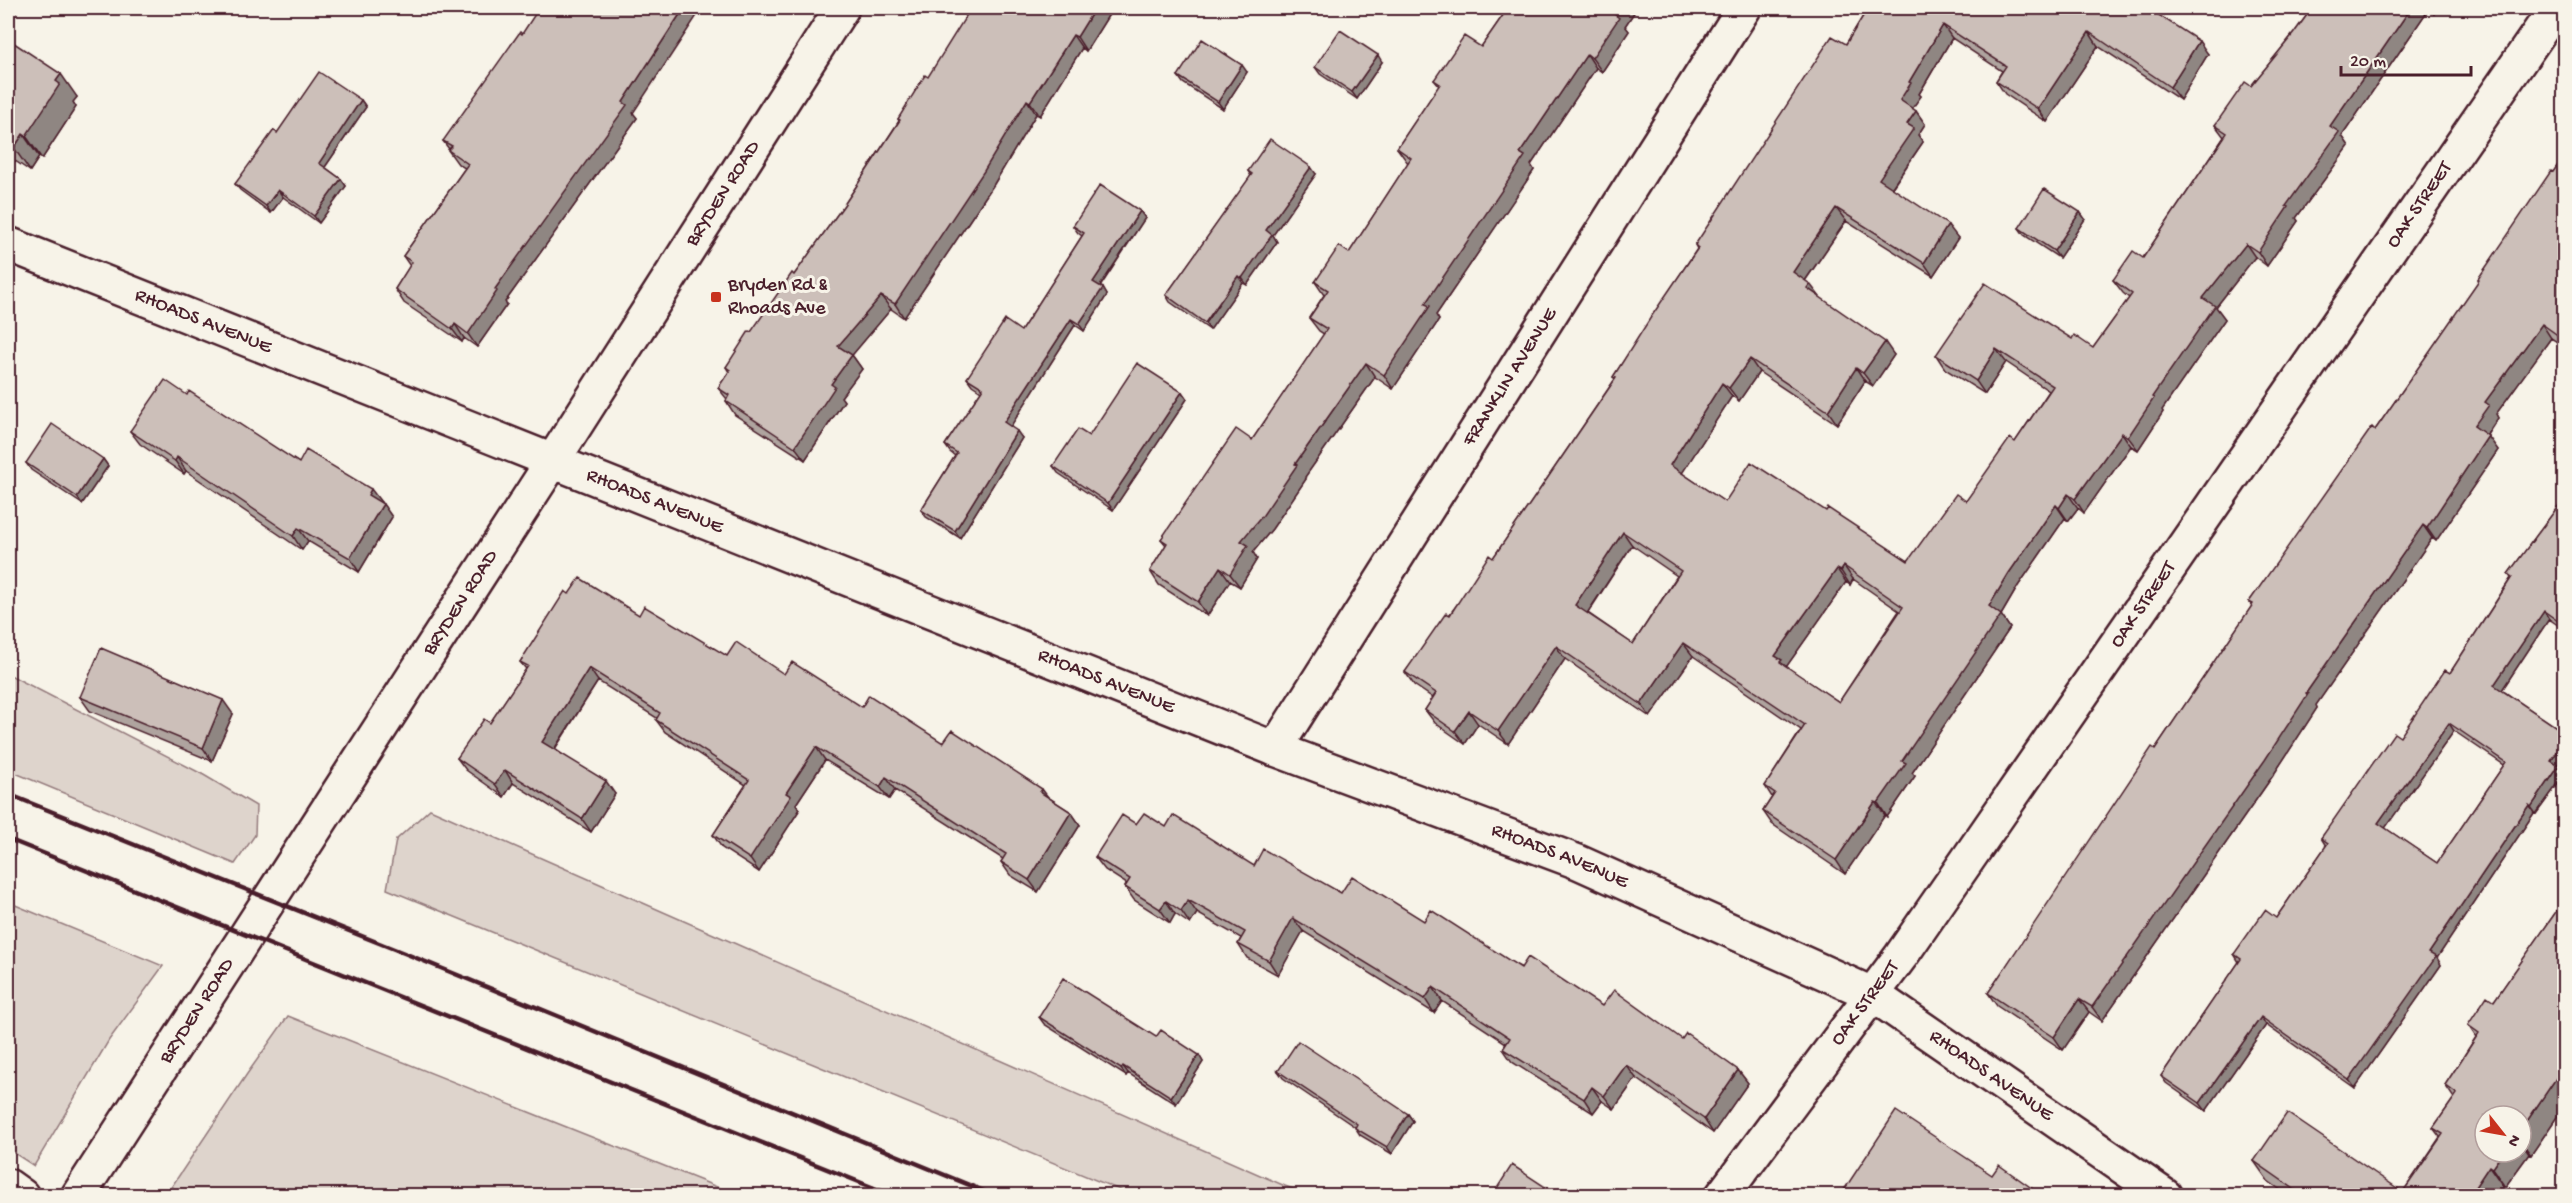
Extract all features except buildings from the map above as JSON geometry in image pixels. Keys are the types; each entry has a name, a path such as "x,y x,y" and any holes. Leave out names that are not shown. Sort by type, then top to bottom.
{"street":[{"name":"BRYDEN ROAD","path":"78,1196 842,8"},
{"name":"FRANKLIN AVENUE","path":"1275,749 1744,8"},
{"name":"OAK STREET","path":"1722,1196 1908,946 2556,8"},
{"name":"RHOADS AVENUE","path":"8,244 1275,749 1578,862 1872,993 2165,1196"},
{"path":"8,1186 22,1196"}],"shaded area":[{"path":"8,674 202,774 256,806 255,835 235,864 8,770"},
{"path":"430,809 1309,1195 1132,1195 387,889 396,840"},
{"path":"8,902 163,966 109,1040 34,1166 8,1149"},
{"path":"288,1016 737,1195 166,1195"}],"railway":[{"path":"8,794 409,955 996,1196"},
{"path":"8,839 894,1196"}],"place":[{"name":"Bryden Rd & Rhoads Ave","path":"716,297"}]}
